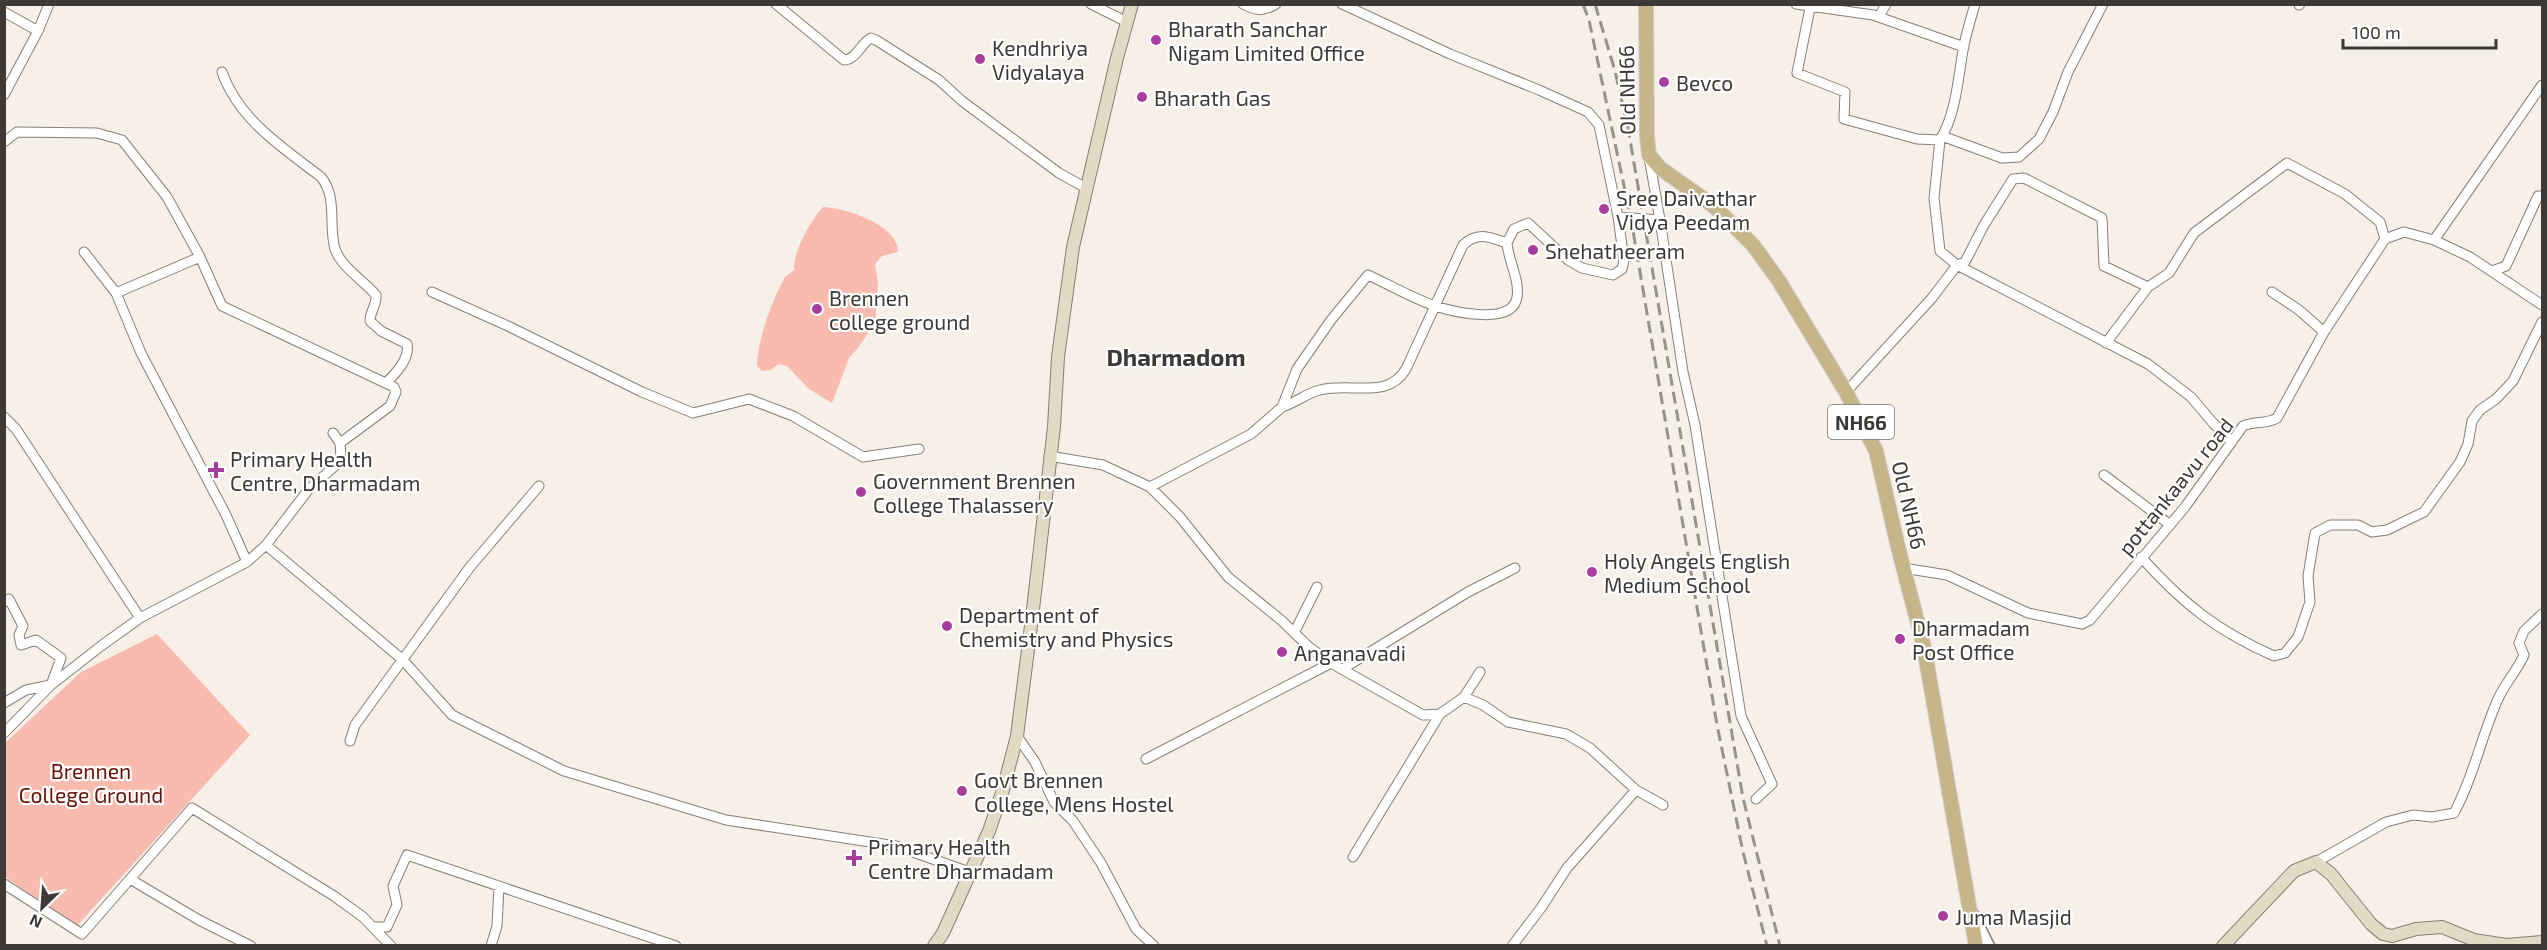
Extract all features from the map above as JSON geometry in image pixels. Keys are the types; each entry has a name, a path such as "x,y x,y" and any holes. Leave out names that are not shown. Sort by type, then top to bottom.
{"main road":[{"path":"934,945 943,933 972,873 1003,790 1017,736 1058,357 1073,247 1132,4"},
{"name":"Old NH66","path":"1646,4 1649,155 1660,168 1715,207 1753,245 1779,281 1846,393 1876,451 1924,647 1976,945"},
{"path":"2223,945 2294,871 2316,862 2331,874 2371,924 2383,934 2392,936 2416,928 2442,927 2474,940 2506,945 2542,942"}],"street":[{"path":"4,95 38,31 49,4"},
{"path":"776,4 844,60 852,58 867,40 871,38 876,40 939,81 962,101 1059,172 1086,188"},
{"path":"1091,4 1127,22"},
{"path":"1243,4 1263,11 1276,4"},
{"path":"1282,407 1297,369 1331,320 1368,275 1436,306 1474,315 1506,313 1513,308 1518,297 1507,243 1514,229 1528,224 1568,260 1582,268 1600,273 1618,273 1622,269 1624,260 1618,217 1599,125 1588,112 1450,54 1342,4"},
{"path":"1796,4 1879,17 1964,46"},
{"path":"1879,17 1886,4"},
{"path":"1964,4 1975,7 1964,46 1958,81 1941,138 1934,198 1940,251 1957,265 2148,364 2192,397 2232,442"},
{"path":"1810,8 1797,73 1845,92 1844,118 1917,139 1941,138 2002,159 2019,158 2039,139 2053,112 2068,72 2103,4"},
{"path":"4,12 38,31"},
{"path":"222,72 234,98 259,129 327,184 332,207 336,251 349,269 376,295 370,321 381,331 407,344 406,357 386,383"},
{"path":"2434,240 2542,86"},
{"path":"4,131 97,133 122,140 167,197 200,257 222,306 386,383 396,392 390,406 340,443"},
{"path":"4,142 17,132"},
{"path":"1649,155 1741,716 1772,784 1756,799"},
{"path":"2106,343 2148,287 2169,273 2194,233 2287,163 2345,194 2380,222 2385,239 2404,232 2434,240 2470,257 2542,305"},
{"path":"1846,393 1932,298 1957,265 1965,262 1984,225 2013,179 2024,178 2102,218 2104,266 2148,287"},
{"path":"2492,271 2506,266 2538,196 2542,195"},
{"path":"1618,217 1660,220"},
{"path":"1150,487 1251,434 1282,407 1326,389 1392,386 1406,369 1463,245 1468,240 1481,235 1507,243"},
{"name":"pottankaavu road","path":"1903,568 1947,575 2028,613 2082,624 2098,612 2244,426 2253,421 2267,424 2277,418 2324,332 2385,239"},
{"path":"84,252 116,294 141,353 226,515 246,562"},
{"path":"116,294 200,257"},
{"path":"432,292 510,327 642,392 693,413 748,399 793,416 863,457 919,449"},
{"path":"2272,292 2299,310 2324,332"},
{"path":"2141,557 2170,590 2218,628 2274,656 2285,653 2298,637 2310,602 2308,576 2315,533 2330,525 2358,525 2372,531 2387,530 2424,512 2460,462 2469,444 2472,421 2480,410 2496,399 2513,381 2542,322"},
{"path":"4,417 16,429 140,618"},
{"path":"4,733 51,685 140,618 246,562 266,544 309,489 336,465 341,457 340,443 333,434"},
{"path":"1049,456 1103,465 1150,487 1180,517 1228,577 1281,620 1309,647 1331,663 1344,668 1415,712 1432,716 1440,714 1464,697 1480,672"},
{"path":"2104,475 2169,524"},
{"path":"350,741 355,725 471,567 540,486"},
{"path":"266,544 403,660 452,715 564,771 726,820 896,846 972,873"},
{"path":"1344,668 1468,592 1515,568"},
{"path":"1294,633 1317,586"},
{"path":"4,602 9,599 23,626 19,635 21,645 36,640 61,658 51,685"},
{"path":"2316,862 2386,822 2413,815 2432,817 2454,813 2468,787 2497,700 2524,655 2519,643 2524,631 2542,614"},
{"path":"1146,759 1331,663"},
{"path":"4,703 26,690 51,685"},
{"path":"1464,697 1483,705 1508,722 1566,735 1590,748 1636,790 1663,805"},
{"path":"1353,857 1440,714"},
{"path":"1017,736 1035,762 1054,802 1073,821 1101,863 1136,929 1154,945"},
{"path":"1512,945 1542,908 1567,868 1636,790"},
{"path":"78,945 82,934 192,808 334,896 374,927 391,945"},
{"path":"374,927 387,927 397,905 393,886 407,855 499,888 676,945"},
{"path":"130,879 200,920 251,945"},
{"path":"4,884 82,934"},
{"path":"491,945 497,926 499,888"},
{"path":"1969,905 1989,945"}],"green space":[{"path":"823,207 869,219 889,233 896,242 898,252 882,256 875,264 878,284 875,323 849,358 832,403 809,389 787,366 778,364 771,370 762,371 757,366 762,333 775,298 785,278 794,270 796,255 803,237"},
{"name":"Brennen College Ground","path":"157,634 250,735 77,926 5,877 5,743 81,672"}],"railway":[{"path":"1583,4 1589,20 1631,219 1717,725 1743,852 1767,946"},
{"path":"1595,4 1615,71 1628,128 1743,798 1780,946"}],"place":[{"name":"Bharath Sanchar Nigam Limited Office","path":"1156,40"},
{"name":"Kendhriya Vidyalaya","path":"980,59"},
{"name":"Bevco","path":"1664,82"},
{"name":"Bharath Gas","path":"1142,97"},
{"name":"Sree Daivathar Vidya Peedam","path":"1604,209"},
{"name":"Snehatheeram","path":"1533,250"},
{"name":"Brennen college ground","path":"817,309"},
{"name":"Primary Health Centre, Dharmadam","path":"216,470"},
{"name":"Government Brennen College Thalassery","path":"861,492"},
{"name":"Holy Angels English Medium School","path":"1592,572"},
{"name":"Department of Chemistry and Physics","path":"947,626"},
{"name":"Dharmadam Post Office","path":"1900,639"},
{"name":"Anganavadi","path":"1282,652"},
{"name":"Govt Brennen College, Mens Hostel","path":"962,791"},
{"name":"Primary Health Centre Dharmadam","path":"854,858"},
{"name":"Juma Masjid","path":"1943,916"}],"district":[{"name":"Dharmadom","path":"1176,356"}]}
